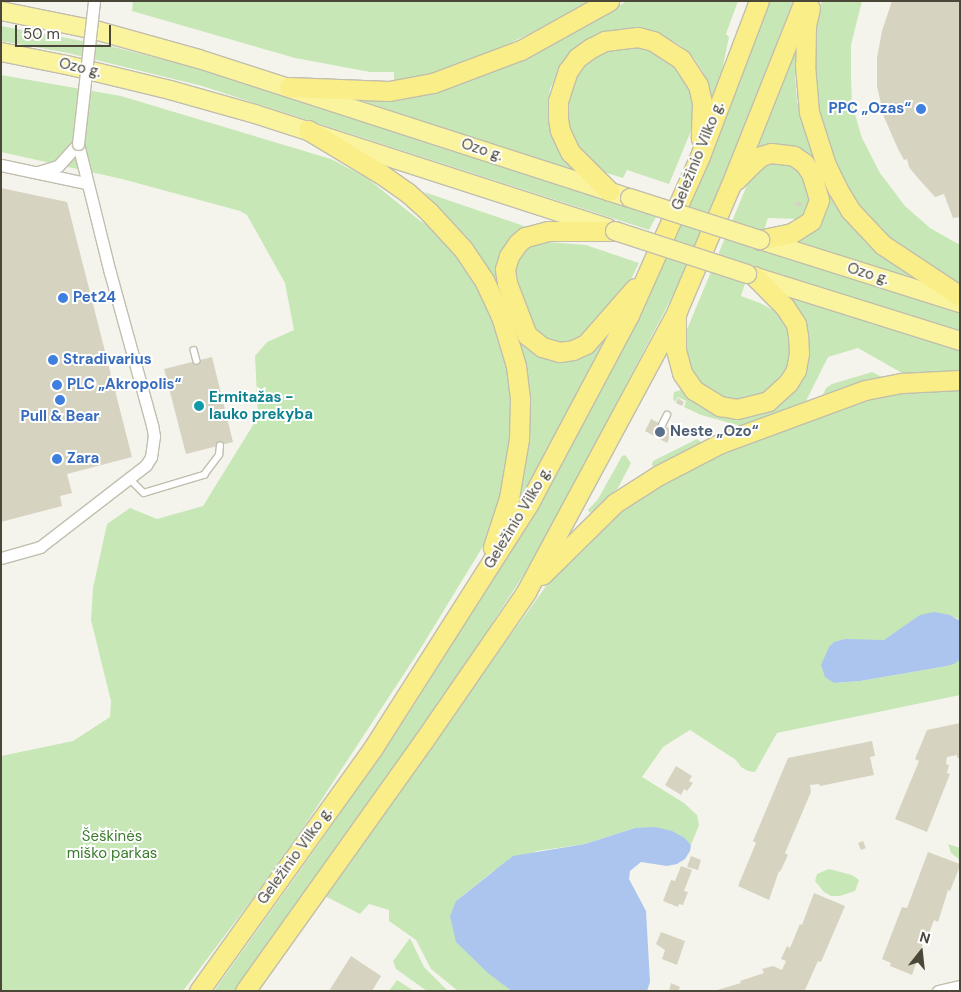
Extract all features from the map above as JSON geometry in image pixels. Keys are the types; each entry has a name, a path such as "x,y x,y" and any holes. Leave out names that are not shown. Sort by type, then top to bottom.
{"highway":[{"path":"289,87 389,91 434,83 521,50 609,1"},
{"name":"Geležinio Vilko g.","path":"199,991 373,748 530,503 629,316 700,156 759,1"},
{"path":"245,991 424,740 526,592 677,311 730,187 804,1"},
{"path":"811,1 806,26 807,97 816,136 837,188 850,210 883,245 960,296"},
{"path":"609,191 570,152 560,131 558,118 562,85 568,71 578,58 606,41 638,37 653,41 682,58 698,85 702,103 700,156"},
{"path":"308,130 381,174 408,193 429,212 463,250 484,280 501,316 516,366 520,400 519,439 509,498 480,582"},
{"path":"730,187 750,165 771,152 794,156 804,163 811,173 819,200 817,210 811,221 792,233 760,240"},
{"path":"615,231 537,233 525,237 511,250 505,274 521,321 531,340 542,347 560,352 573,350 586,344 649,270"},
{"path":"677,311 676,350 682,373 694,390 720,406 737,409 768,401 788,383 796,370 799,353 798,336 796,324 785,307 751,275"},
{"path":"526,592 615,503 633,490 696,455 721,443 865,390 902,383 960,380"}],"main road":[{"name":"Ozo g.","path":"1,11 94,30 199,58 960,303"},
{"name":"Ozo g.","path":"1,52 71,66 170,90 308,130 615,231 960,341"}],"street":[{"path":"1,558 40,546 146,466 151,457 154,436 86,183 78,144 94,1"},
{"path":"35,172 58,166 78,144"},
{"path":"1,165 86,183"},
{"path":"938,991 960,986"}],"lane":[{"path":"194,350 198,361"},
{"path":"662,425 667,415"},
{"path":"129,478 144,493 204,475 219,455 220,446"}],"green space":[{"path":"133,1 597,1 487,54 394,86 394,72 370,72 295,58 132,11"},
{"path":"627,1 738,1 726,34 729,37 721,75 712,98 703,72 694,58 680,45 663,36 644,31 560,68 550,89 548,107 551,126 585,174 353,98 506,62 581,28"},
{"path":"770,1 793,1 718,193 683,276 538,553 405,756 236,991 214,991 319,844 411,710 517,540 573,440 660,269 735,93"},
{"path":"822,1 862,1 851,45 851,74 852,104 862,138 880,173 905,206 930,228 960,245 960,286 872,229 827,155 810,76 816,20"},
{"path":"1,26 110,46 212,72 572,187 656,217 649,230 202,86 68,53 1,41"},
{"path":"642,45 673,60 695,94 693,126 669,184 627,170 623,178 600,171 572,146 564,98 581,66 603,51"},
{"path":"796,45 795,74 797,101 814,162 933,287 790,240 814,227 812,164 755,154"},
{"name":"Šeškinės miško parkas","path":"1,75 121,96 331,159 367,178 419,220 445,236 472,272 506,351 512,407 507,475 491,529 482,548 419,651 286,854 183,991 1,991 1,756 73,741 110,717 111,701 91,620 93,588 107,524 130,508 157,519 203,506 258,417 255,356 267,342 294,330 285,283 247,215 240,211 122,179 1,152"},
{"path":"786,160 802,172 811,199 807,213 798,219 768,218 758,248 960,311 960,331 751,265 741,296 760,303 778,313 787,322 792,340 791,361 772,389 757,398 739,401 725,400 711,394 690,376 683,339 752,173 762,163"},
{"path":"424,192 530,228 501,294 467,237"},
{"path":"548,242 586,245 639,263 626,290 580,341 568,346 536,336 513,277 519,250 525,245"},
{"path":"791,298 960,351 960,374 909,377 858,348 828,357 804,405 741,426 701,415 684,407 686,401 678,397 675,402 673,399 674,392 681,390 702,407 710,410 799,382 806,365 808,344 805,328"},
{"path":"619,316 516,510 528,442 525,377 517,333 544,357"},
{"path":"872,372 890,381 821,399 826,388 832,384"},
{"path":"960,383 960,621 955,617 884,640 840,640 834,683 860,681 947,666 960,659 960,695 777,733 755,772 741,767 736,760 690,730 663,747 642,777 684,803 697,815 699,825 691,845 685,838 635,828 585,844 537,851 492,872 456,901 507,986 512,991 458,991 431,969 416,940 389,921 389,910 369,904 360,914 323,895 549,582 571,557 614,515 661,484 733,448 871,395"},
{"path":"697,439 701,442 699,445 654,467 652,465 653,461"},
{"path":"625,455 631,463 618,488 590,513 588,510 598,499 622,456"},
{"path":"948,844 960,848 960,860 951,853"},
{"path":"829,869 852,875 859,880 855,891 840,896 831,896 824,892 815,881 817,874"},
{"path":"410,938 424,967 448,991 427,991 396,969 393,961"},
{"path":"397,980 414,991 389,991"}],"water":[{"path":"934,612 950,615 960,621 960,659 956,663 860,681 834,683 825,677 821,665 829,647 834,642 845,639 884,640 920,615"},
{"path":"655,827 672,831 685,838 691,845 685,859 677,864 667,866 641,862 630,871 629,879 646,911 650,982 647,991 512,991 489,974 456,942 450,916 456,901 513,856 585,844 635,828"}],"building":[{"name":"PPC „Ozas“","path":"892,1 960,1 960,217 953,218 944,194 935,197 909,167 907,159 904,160 898,149 884,117 877,86 877,58 882,31"},
{"name":"PLC „Akropolis“","path":"1,188 67,202 132,457 67,474 72,493 60,496 62,506 1,522"},
{"path":"796,201 802,203 801,207 795,206"},
{"name":"Ermitažas - lauko prekyba","path":"212,357 233,442 186,454 164,369"},
{"path":"678,398 684,402 682,406 676,403"},
{"path":"651,419 673,430 667,443 645,431"},
{"path":"960,723 960,758 957,758 957,755 947,757 946,764 949,765 947,773 950,774 927,832 895,819 919,761 915,759 927,730"},
{"path":"872,741 875,756 870,757 874,775 820,786 819,784 810,785 811,792 785,853 788,855 779,871 769,900 738,886 756,843 753,841 788,758"},
{"path":"676,766 692,776 689,781 693,783 687,791 684,789 681,795 665,785"},
{"path":"863,841 866,848 861,850 858,843"},
{"path":"928,852 960,864 960,866 950,891 948,890 938,922 934,920 925,944 923,943 912,975 890,966 891,963 882,959 902,907 907,908"},
{"path":"691,856 701,860 698,870 687,867"},
{"path":"681,866 692,870 684,891 688,892 683,905 679,904 678,907 663,901 671,880 675,881"},
{"path":"814,893 845,906 821,962 818,961 805,990 714,991 741,983 740,981 764,973 762,969 773,966 782,970 786,961 781,959 787,946 790,948 800,924 802,925"},
{"path":"661,932 685,941 677,965 662,959 665,950 656,944"},
{"path":"351,956 381,976 372,991 329,991"},
{"path":"671,983 680,987 678,991 669,991"}],"place":[{"name":"PPC „Ozas“","path":"921,109"},
{"name":"Pet24","path":"63,298"},
{"name":"Stradivarius","path":"53,360"},
{"name":"PLC „Akropolis“","path":"57,385"},
{"name":"Pull & Bear","path":"60,400"},
{"name":"Ermitažas - lauko prekyba","path":"199,406"},
{"name":"Neste „Ozo“","path":"660,432"},
{"name":"Zara","path":"57,459"}]}
